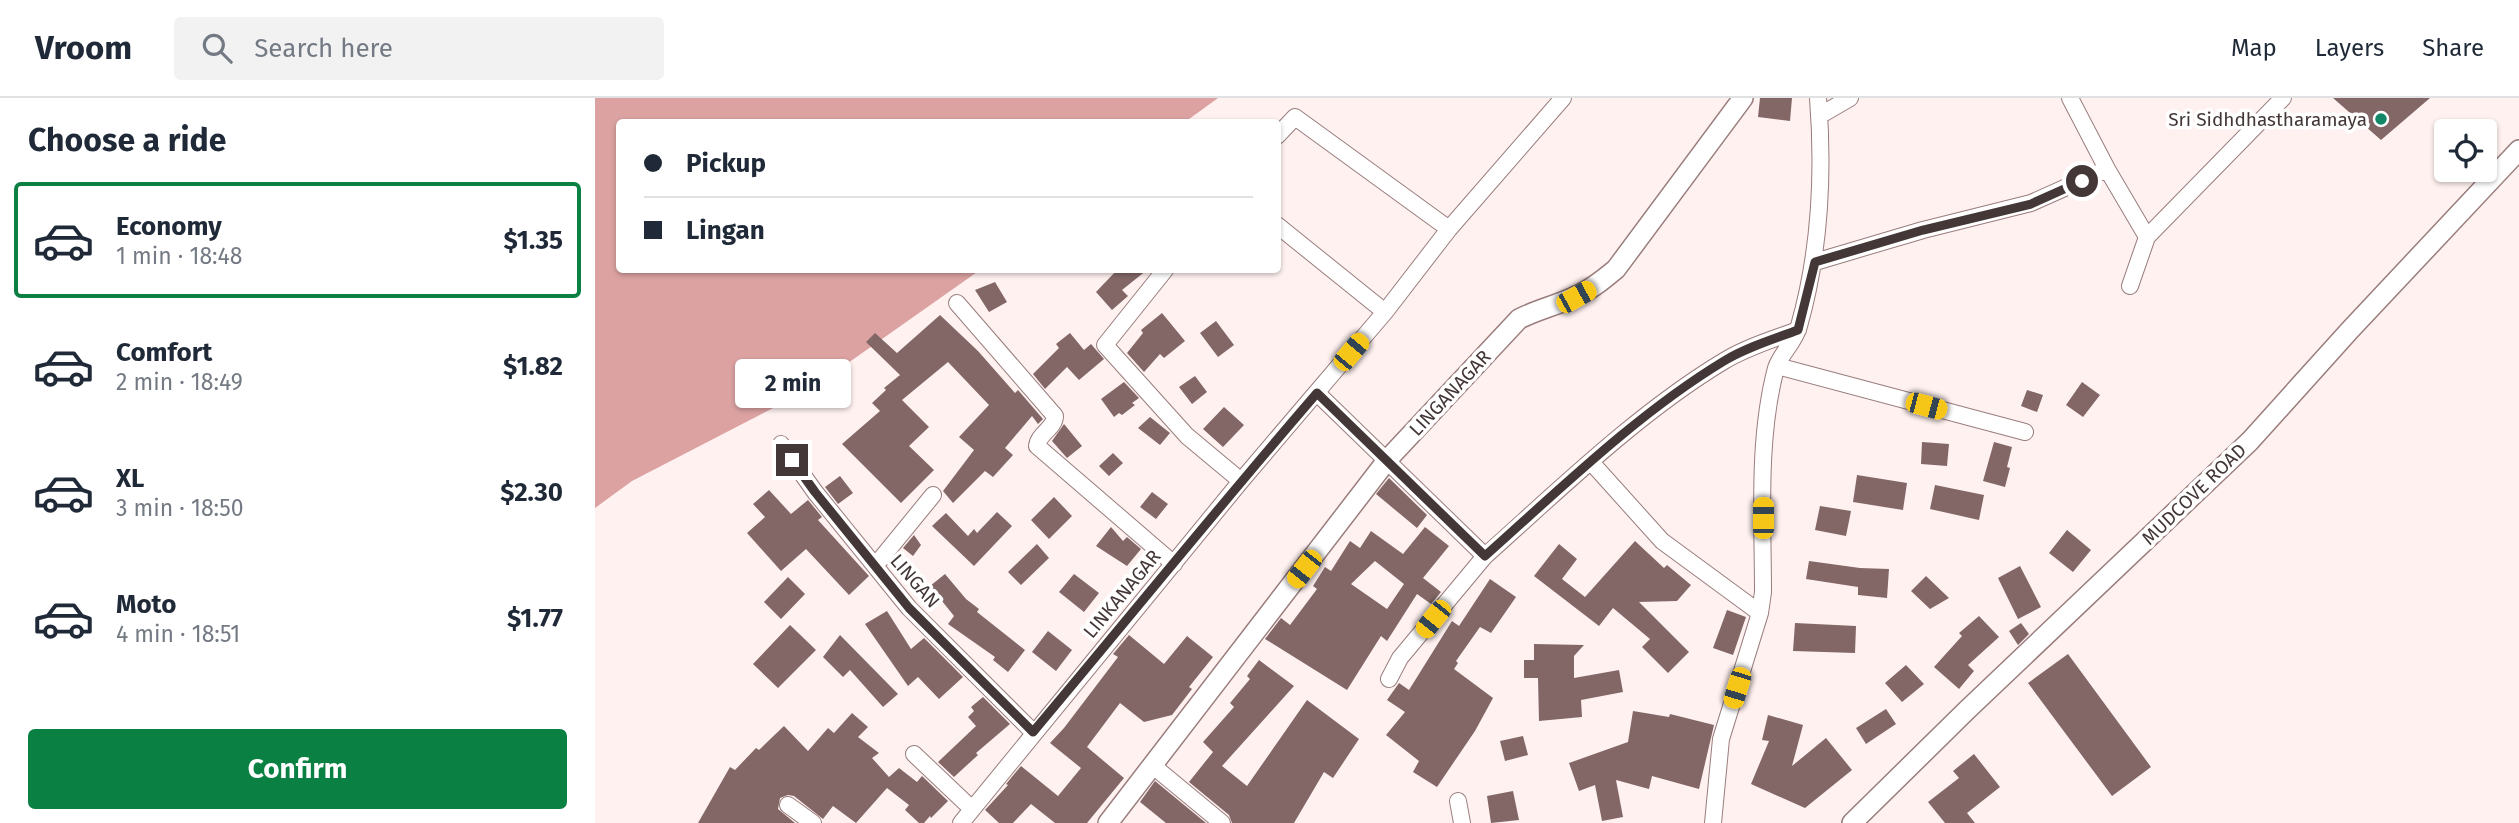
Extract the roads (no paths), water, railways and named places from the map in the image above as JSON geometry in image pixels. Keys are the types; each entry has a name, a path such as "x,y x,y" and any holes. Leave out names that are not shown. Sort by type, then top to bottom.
{"street":[{"name":"LINKANAGAR","path":"961,823 1241,481 1385,312 1449,229 1563,98"},
{"name":"LINGANAGAR","path":"1108,823 1388,460 1519,319 1536,310 1576,297 1597,285 1616,269 1743,98"},
{"path":"1713,823 1721,739 1760,613 1763,592 1764,443 1777,366 1798,330 1815,262 1820,193 1818,98"},
{"path":"1819,116 1850,98"},
{"path":"2070,98 2147,237"},
{"path":"2130,286 2147,237 2283,98"},
{"path":"1281,132 1295,117 1449,229"},
{"name":"MUDCOVE ROAD","path":"1852,823 2250,441 2519,150"},
{"path":"1815,262 1923,230 2031,204 2107,169"},
{"path":"1281,228 1385,312"},
{"path":"1163,273 1105,345 1187,436 1241,481"},
{"path":"957,303 1055,416 1054,423 1038,440 1037,446 1174,564"},
{"path":"1389,680 1400,658 1485,556 1591,462 1657,409 1726,360 1798,330"},
{"path":"1777,366 2025,432"},
{"path":"1317,393 1485,556"},
{"name":"LINGAN","path":"781,444 815,492 909,608 1033,732"},
{"path":"1591,462 1662,541 1760,613"},
{"path":"874,566 933,495"},
{"path":"914,754 972,809"},
{"path":"1152,765 1222,823"},
{"path":"1458,800 1462,823"},
{"path":"788,805 813,823"}],"place":[{"name":"Sri Sidhdhastharamaya","path":"2381,119"}]}
